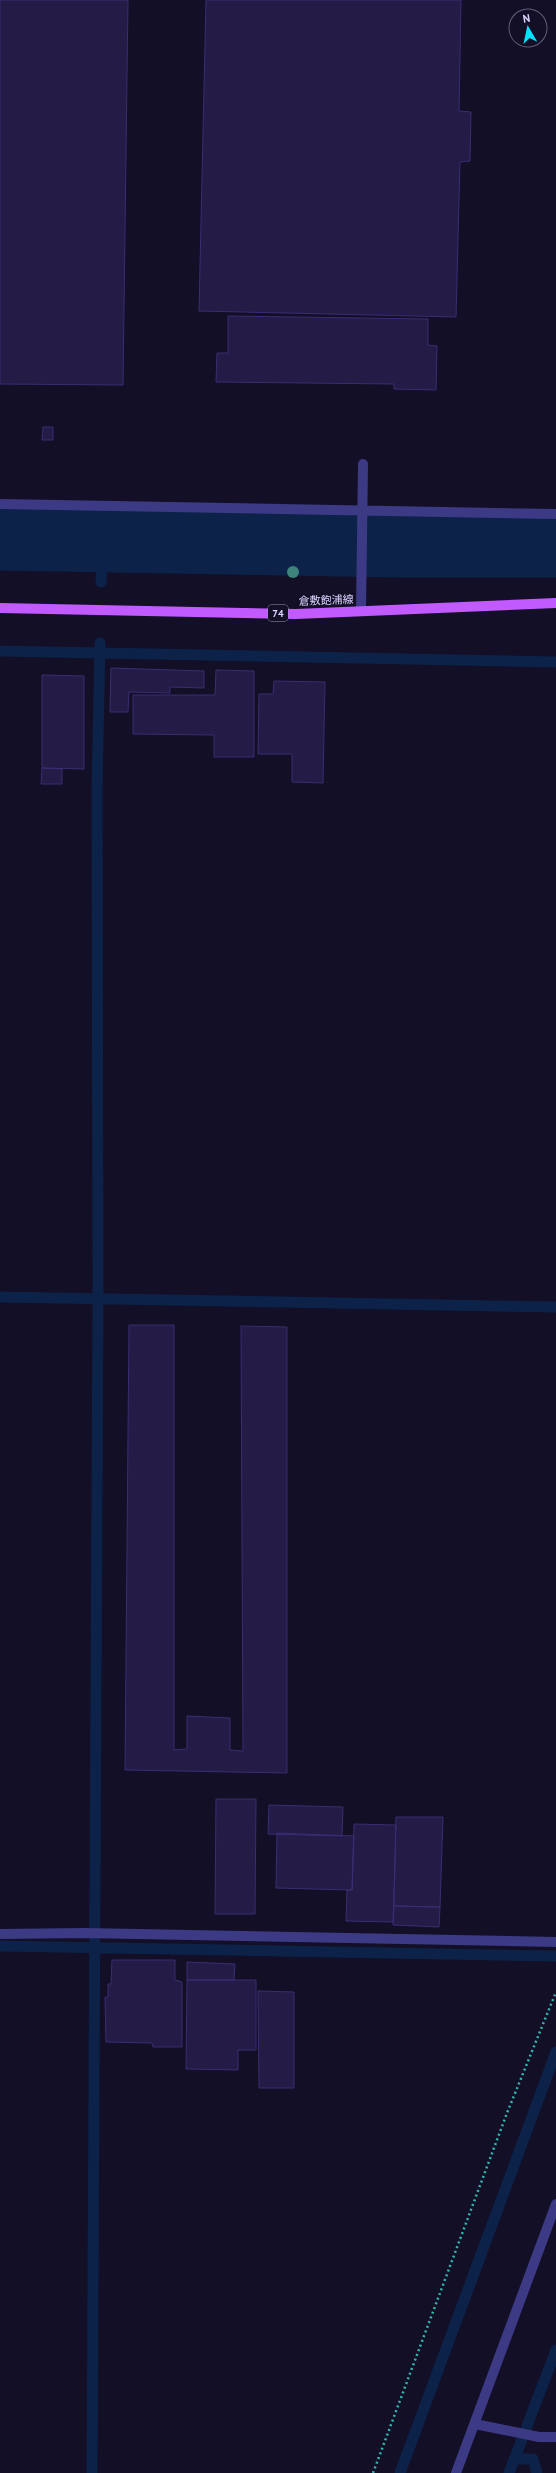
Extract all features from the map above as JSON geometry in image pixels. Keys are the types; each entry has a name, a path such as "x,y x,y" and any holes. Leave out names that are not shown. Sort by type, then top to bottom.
{"main road":[{"name":"倉敷飽浦線","path":"0,608 296,614 556,603"}],"street":[{"path":"361,611 364,464"},
{"path":"0,504 556,514"},
{"path":"0,1934 85,1933 556,1942"},
{"path":"456,2473 556,2204"},
{"path":"475,2424 513,2433 539,2437 556,2437"}],"path":[{"path":"373,2473 507,2113 556,1992"}],"building":[{"path":"0,0 128,0 123,385 0,384"},
{"path":"206,0 461,0 459,111 471,112 470,161 460,162 456,317 199,311"},
{"path":"228,316 428,319 428,345 437,346 436,390 394,389 394,384 216,382 217,353 228,353"},
{"path":"43,427 53,427 53,440 42,440"},
{"path":"111,668 204,671 204,688 170,687 170,693 129,692 128,712 110,712"},
{"path":"216,670 254,671 254,757 214,757 214,735 133,734 133,695 215,695"},
{"path":"42,675 84,676 84,769 42,768"},
{"path":"274,681 325,682 323,783 292,782 292,754 258,754 259,694 273,694"},
{"path":"42,768 62,769 62,784 41,784"},
{"path":"129,1325 174,1325 174,1750 187,1749 187,1716 230,1718 230,1750 243,1751 241,1326 287,1327 287,1773 125,1770"},
{"path":"216,1799 256,1799 255,1914 215,1914"},
{"path":"269,1805 343,1807 342,1836 268,1834"},
{"path":"396,1817 443,1817 440,1907 394,1906"},
{"path":"354,1824 396,1825 393,1922 346,1921 347,1890 352,1890"},
{"path":"277,1833 354,1836 352,1890 276,1888"},
{"path":"394,1906 440,1907 439,1927 393,1925"},
{"path":"112,1960 175,1960 175,1980 182,1982 182,2047 153,2047 152,2043 106,2042 105,1997 108,1997 108,1984 111,1984"},
{"path":"187,1962 235,1964 234,1980 187,1980"},
{"path":"187,1980 256,1980 256,2050 238,2050 238,2070 186,2069"},
{"path":"258,1991 294,1992 294,2088 259,2088"}],"waterway":[{"path":"0,537 397,544 556,544"},
{"path":"101,582 103,539"},
{"path":"92,2473 98,1299 97,790 100,643"},
{"path":"0,651 556,662"},
{"path":"0,1297 556,1307"},
{"path":"0,1946 556,1956"},
{"path":"400,2473 556,2052"},
{"path":"509,2473 556,2350"},
{"path":"514,2459 533,2459 537,2473"}]}
